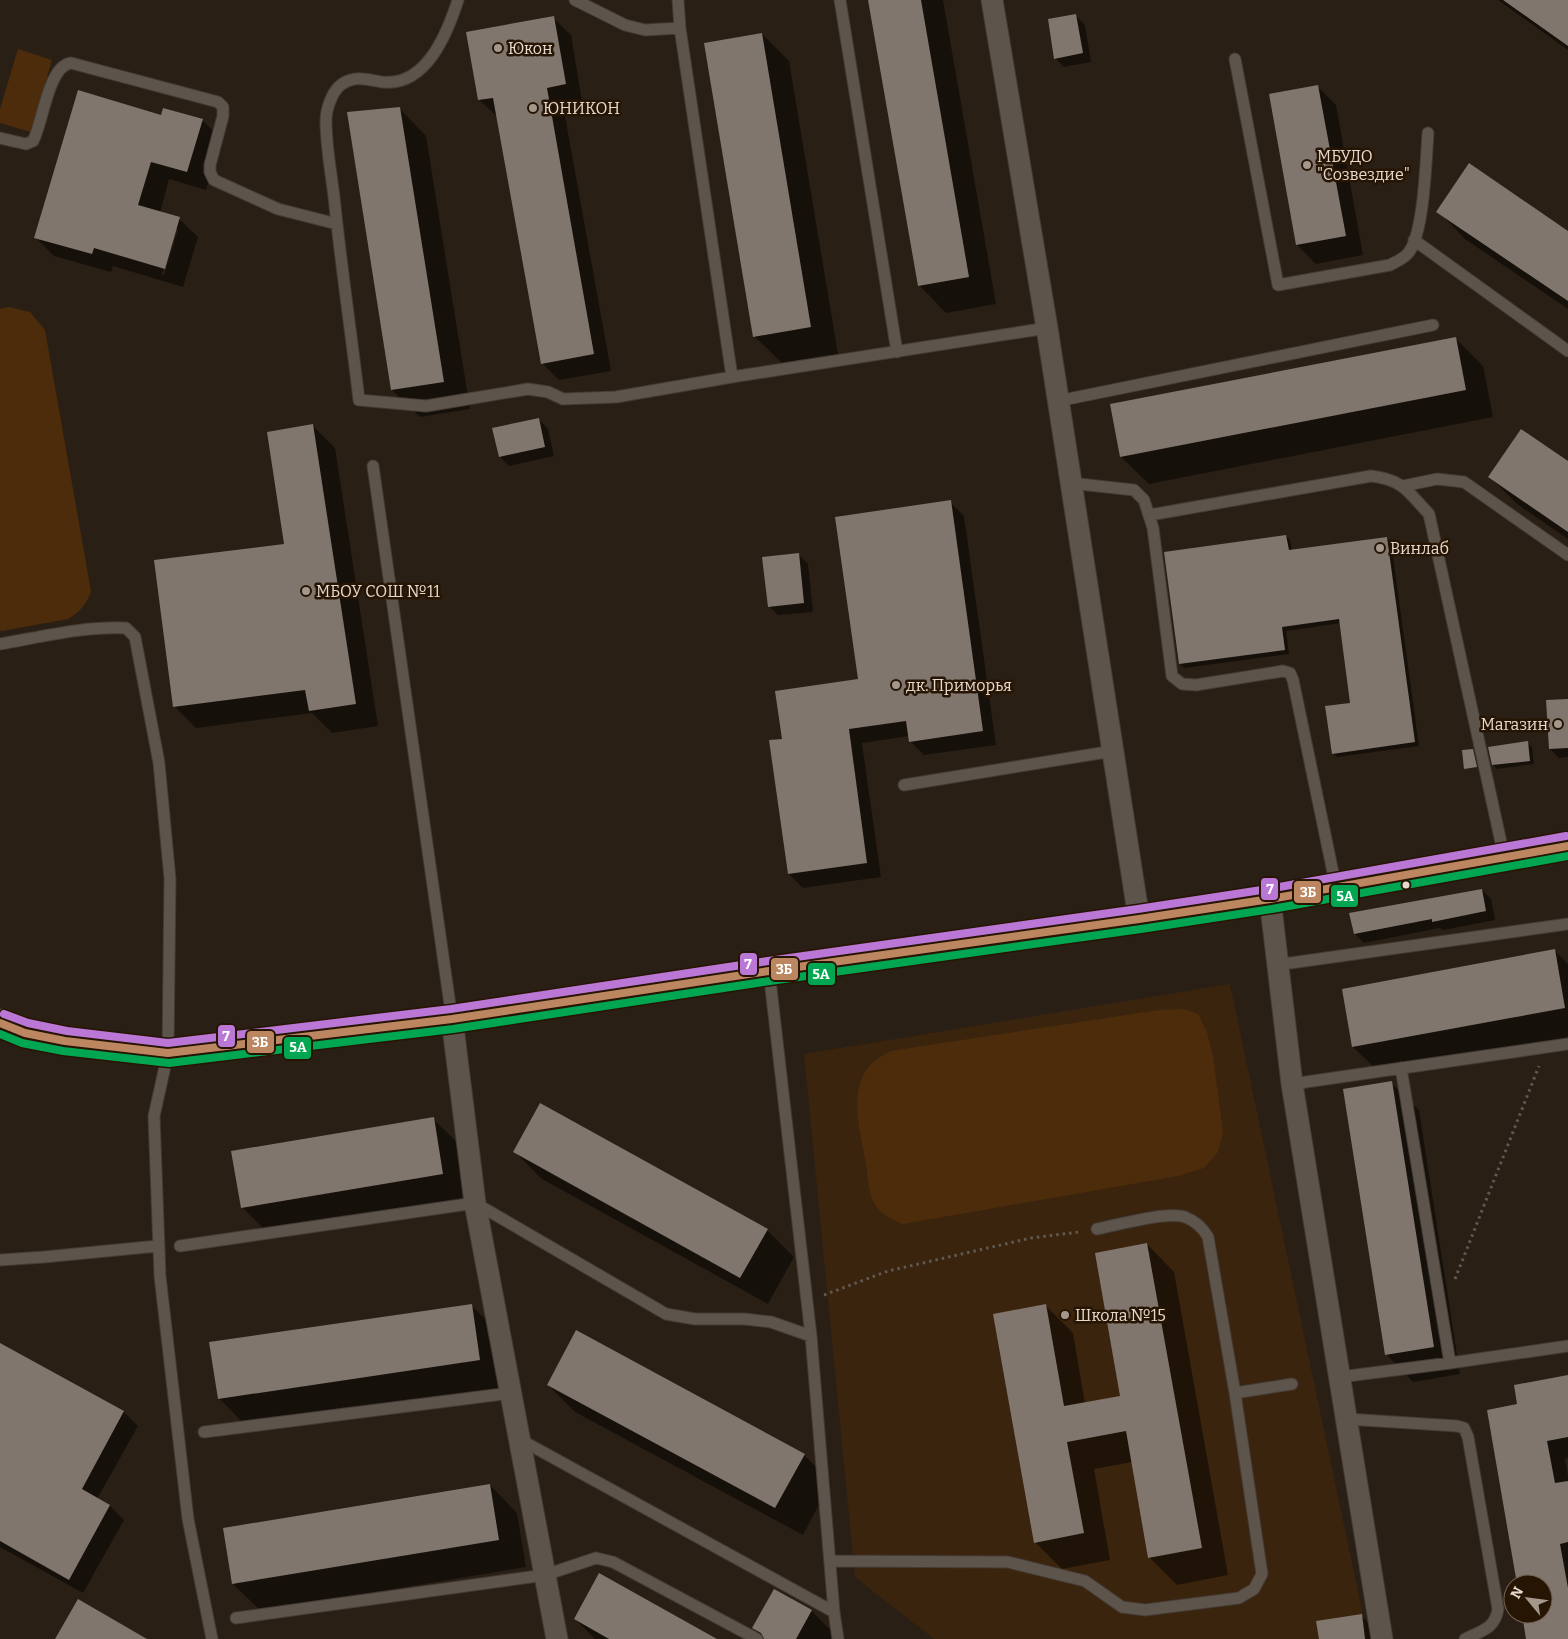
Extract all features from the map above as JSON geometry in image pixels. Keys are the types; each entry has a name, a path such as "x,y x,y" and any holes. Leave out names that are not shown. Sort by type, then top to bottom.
{"main road":[{"path":"0,1023 25,1033 65,1041 168,1053 452,1019 769,971 1139,919 1270,899 1568,846"}],"street":[{"path":"992,0 1047,328 1139,919"},
{"path":"1270,899 1276,965 1292,1084 1382,1639"},
{"path":"452,1019 476,1203 557,1639"}],"lane":[{"path":"458,0 449,26 421,70 403,81 384,82 357,78 342,85 330,102 326,120 359,400 426,406 528,389 548,392 563,398 616,397 1047,328"},
{"path":"575,0 625,25 645,30 680,28"},
{"path":"678,0 680,28 732,377"},
{"path":"840,0 897,352"},
{"path":"1235,59 1278,285 1390,265 1405,258 1411,250 1420,220 1428,133"},
{"path":"0,138 26,144 33,141 53,81 64,64 71,63 218,102 223,107 224,116 210,165 210,172 214,180 278,209 337,224"},
{"path":"1414,240 1568,351"},
{"path":"1058,401 1433,325"},
{"path":"373,466 452,1019"},
{"path":"1150,515 1371,476 1387,478 1403,486 1429,514 1504,856"},
{"path":"1403,486 1437,479 1464,482 1568,555"},
{"path":"1070,483 1134,490 1144,500 1153,528 1172,676 1182,684 1196,685 1283,671 1290,673 1336,887"},
{"path":"0,644 79,630 111,627 126,628 135,637 158,763 170,878 168,1053 154,1116 158,1246 188,1520 212,1639"},
{"path":"904,785 1113,751"},
{"path":"1276,965 1568,924"},
{"path":"769,971 812,1336 834,1612 838,1639"},
{"path":"1292,1084 1568,1044"},
{"path":"1401,1068 1450,1364"},
{"path":"180,1246 476,1203 666,1314 695,1319 745,1319 771,1322 812,1336"},
{"path":"830,1561 1008,1562 1085,1581 1122,1606 1145,1610 1239,1598 1254,1589 1262,1574 1235,1393 1208,1237 1203,1228 1186,1217 1172,1215 1097,1229"},
{"path":"0,1260 158,1246"},
{"path":"1340,1376 1450,1364 1568,1346"},
{"path":"1235,1393 1292,1384"},
{"path":"204,1432 511,1393"},
{"path":"1347,1419 1464,1428 1468,1437 1498,1610 1492,1625 1465,1639"},
{"path":"519,1439 834,1612"},
{"path":"236,1618 545,1575 596,1558 613,1562 757,1639"}],"path":[{"path":"1441,1314 1547,1047"},
{"path":"807,1302 888,1271 1031,1238 1097,1229"}],"shaded area":[{"path":"18,49 52,60 31,132 0,123 0,109"},
{"path":"9,307 30,312 45,330 91,591 82,607 68,619 2,631 0,630 0,309"},
{"name":"Школа №15","path":"1230,984 1368,1639 934,1639 855,1577 804,1054"},
{"path":"1184,1009 1198,1014 1207,1032 1213,1056 1223,1132 1218,1152 1204,1168 1178,1176 903,1224 886,1215 874,1203 869,1186 857,1108 861,1081 867,1069 880,1057 890,1051 1159,1010"}],"building":[{"path":"868,0 921,0 969,277 918,286"},
{"path":"1503,0 1568,0 1568,46"},
{"path":"1076,14 1083,53 1054,59 1048,19"},
{"path":"554,16 566,84 547,88 594,354 541,364 493,98 478,100 466,32"},
{"path":"762,33 811,327 753,337 704,43"},
{"name":"МБУДО \"Созвездие\"","path":"1318,85 1346,236 1296,245 1269,94"},
{"path":"78,90 161,115 163,108 203,119 187,172 151,162 138,205 180,217 165,269 94,248 92,254 34,238"},
{"path":"400,107 444,382 391,390 347,112"},
{"path":"1469,163 1568,231 1568,301 1436,212"},
{"path":"1456,337 1466,390 1120,457 1110,404"},
{"path":"539,418 545,447 499,457 492,428"},
{"path":"313,424 356,704 309,711 305,690 173,707 154,560 284,544 267,432"},
{"path":"1521,429 1568,461 1568,532 1488,477"},
{"name":"дк. Приморья","path":"951,500 983,731 909,742 906,721 849,729 867,863 788,874 769,740 782,739 775,691 858,679 835,517"},
{"path":"1286,535 1289,550 1387,537 1415,742 1332,754 1325,706 1350,703 1339,619 1282,627 1285,650 1179,664 1164,552"},
{"path":"799,553 804,603 768,607 762,557"},
{"name":"Магазин","path":"1568,699 1568,748 1549,749 1546,700"},
{"path":"1528,741 1530,761 1492,765 1488,747"},
{"path":"1473,749 1477,767 1464,769 1462,750"},
{"path":"1482,889 1486,911 1432,922 1432,919 1354,934 1349,913"},
{"path":"1555,949 1565,1008 1352,1047 1342,989"},
{"path":"1392,1081 1434,1347 1385,1355 1343,1089"},
{"path":"540,1103 768,1229 740,1278 513,1152"},
{"path":"434,1117 443,1174 241,1208 231,1151"},
{"path":"1147,1243 1202,1548 1148,1558 1126,1431 1067,1442 1084,1533 1034,1543 993,1314 1046,1304 1064,1406 1120,1396 1095,1253"},
{"path":"472,1304 480,1360 218,1399 209,1342"},
{"path":"576,1330 805,1454 775,1508 547,1385"},
{"path":"0,1343 124,1411 82,1489 110,1505 69,1580 0,1541"},
{"path":"1568,1375 1568,1437 1547,1441 1555,1483 1568,1481 1568,1542 1560,1544 1568,1588 1568,1639 1526,1639 1524,1624 1553,1624 1553,1574 1515,1574 1487,1410 1517,1404 1514,1385"},
{"path":"490,1484 499,1540 232,1584 223,1528"},
{"path":"599,1573 717,1639 609,1639 574,1619"},
{"path":"774,1589 812,1610 796,1639 764,1639 761,1633 752,1628"},
{"path":"78,1599 147,1639 55,1639"},
{"path":"1362,1614 1365,1639 1319,1639 1316,1621"}],"transit line":[{"name":"7","path":"4,1014 28,1023 67,1031 168,1043 451,1009 768,961 1138,909 1268,889 1566,836"},
{"name":"3Б","path":"0,1023 25,1033 65,1041 168,1053 452,1019 769,971 1139,919 1270,899 1568,846"},
{"name":"5А","path":"0,1034 22,1043 63,1051 169,1063 453,1029 770,981 1141,929 1272,909 1568,856"}],"place":[{"name":"Юкон","path":"498,48"},
{"name":"ЮНИКОН","path":"533,108"},
{"name":"МБУДО \"Созвездие\"","path":"1307,165"},
{"name":"Винлаб","path":"1380,548"},
{"name":"МБОУ СОШ №11","path":"306,591"},
{"name":"дк. Приморья","path":"896,685"},
{"name":"Магазин","path":"1558,724"},
{"name":"Школа №15","path":"1065,1315"}]}
